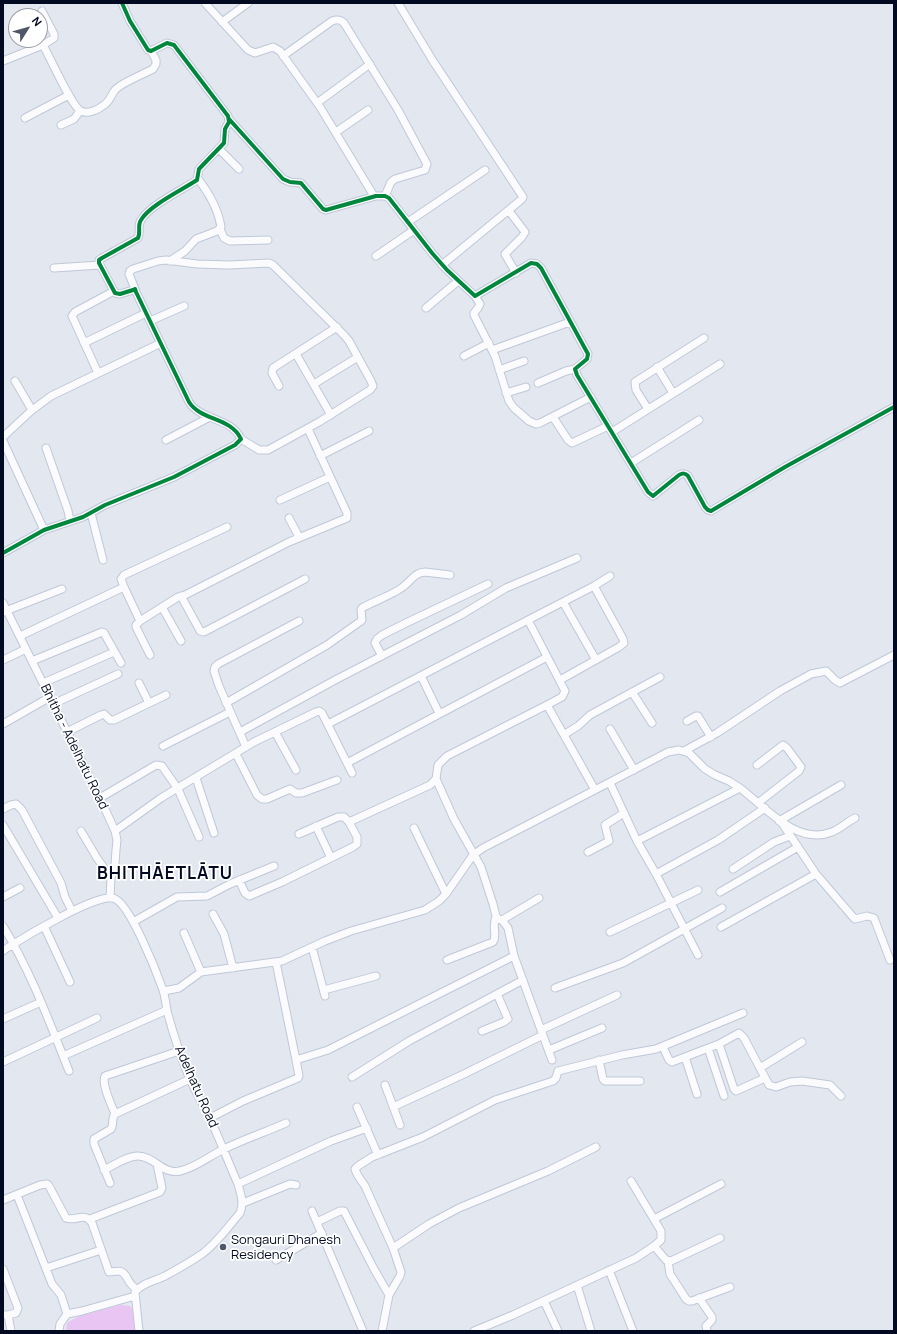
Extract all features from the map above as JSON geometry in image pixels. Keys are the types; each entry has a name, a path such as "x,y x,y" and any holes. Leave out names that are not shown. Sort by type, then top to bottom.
{"street":[{"path":"45,48 69,95 80,111 85,112 99,108 109,101 115,90 152,69 156,64 156,60 151,51 145,45 130,21 122,3"},
{"path":"205,3 252,52 260,52 273,47 280,51 336,132 374,196"},
{"path":"222,22 248,3"},
{"path":"398,3 433,61 522,195 522,199 509,211 442,265"},
{"path":"283,56 337,19 344,23 398,110 428,164 422,171 395,179 391,182 385,196"},
{"path":"48,23 55,36 48,42"},
{"path":"151,51 167,43 174,45 229,119 283,179 290,182 301,183 323,209 326,210 374,196 385,196 389,198 442,265 475,296 480,304 474,315 490,346 509,401 514,408 532,423 540,423 591,397"},
{"path":"3,61 36,48"},
{"path":"317,103 370,64"},
{"path":"25,118 69,95"},
{"path":"336,132 368,110"},
{"path":"61,125 74,119 80,111"},
{"path":"135,290 117,294 100,265 99,260 138,238 140,235 140,221 149,211 198,176 224,143 225,129 229,119"},
{"path":"219,149 239,170"},
{"path":"408,222 485,170"},
{"path":"198,176 215,205 220,217 220,229 224,238 230,241 268,240"},
{"path":"509,211 525,232 505,254 516,272"},
{"path":"170,260 185,251 196,239 220,229"},
{"path":"376,256 414,230"},
{"path":"170,260 197,264 223,265 269,262 337,327 349,341 372,382 372,388 308,429 282,444 263,451 241,439 234,430 224,423 198,412 191,406 135,290 129,274 131,270 158,261 170,260"},
{"path":"475,296 531,263 537,264 541,268 588,356 585,362 575,369 566,371 538,383"},
{"path":"54,268 100,265"},
{"path":"426,308 458,280"},
{"path":"98,373 72,319 72,314 114,291"},
{"path":"150,321 184,306"},
{"path":"84,343 146,313"},
{"path":"464,356 490,346 570,322"},
{"path":"280,386 272,373 272,368 337,327"},
{"path":"648,409 636,390 635,382 704,338"},
{"path":"3,437 32,410 51,396 161,344"},
{"path":"296,354 331,415"},
{"path":"314,384 358,357"},
{"path":"499,370 524,361"},
{"path":"553,417 568,440 572,443 610,429 648,409 720,364"},
{"path":"657,368 673,394"},
{"path":"575,369 577,375 648,492 652,496 682,473 688,476 705,507 711,511 785,467 894,407"},
{"path":"15,381 32,410"},
{"path":"506,393 526,387"},
{"path":"166,440 210,417"},
{"path":"631,463 699,420"},
{"path":"150,654 136,626 140,621 181,596 299,537 344,520 348,516 308,429"},
{"path":"320,456 369,431"},
{"path":"3,553 44,530 91,513 105,505 174,477 235,445 241,439"},
{"path":"3,441 44,530"},
{"path":"46,448 68,511 70,521"},
{"path":"280,500 330,476"},
{"path":"91,513 103,560"},
{"path":"289,518 299,537"},
{"path":"140,621 121,578 124,575 227,527"},
{"path":"240,732 337,679 461,615 506,588 577,558"},
{"path":"226,703 327,645 362,620 362,608 405,585 412,577 421,572 450,576"},
{"path":"328,724 594,586 610,576"},
{"path":"181,596 200,631 204,632 305,579"},
{"path":"382,656 376,644 377,639 382,635 488,584"},
{"path":"560,680 620,647 624,643 594,586"},
{"path":"20,636 124,587"},
{"path":"4,608 62,589"},
{"path":"563,602 596,660"},
{"path":"162,607 181,641"},
{"name":"Bhitha - Adelhatu Road","path":"4,608 26,648 100,798 115,832 117,840 115,864 111,878 110,898"},
{"path":"528,620 560,680 565,694 547,705 447,756 438,765 436,779 454,819 483,874 499,918 508,928 514,956 552,1060"},
{"path":"246,747 226,703 214,671 215,667 218,664 300,621"},
{"path":"32,661 102,632 104,633 121,664"},
{"path":"3,660 26,648"},
{"path":"43,683 114,652"},
{"path":"684,751 711,737 780,691 811,674 823,670 828,672 840,683 894,655"},
{"path":"347,763 547,657"},
{"path":"3,724 52,701 118,674"},
{"path":"421,676 439,713"},
{"path":"565,734 578,726 586,718 660,676"},
{"path":"139,683 149,703"},
{"path":"632,692 652,723"},
{"path":"67,732 101,715 106,715 112,721 166,694"},
{"path":"547,705 565,734 595,790"},
{"path":"115,832 161,798 246,747 319,711 322,713 328,724 352,772"},
{"path":"163,746 230,712"},
{"path":"687,721 698,716 711,737"},
{"path":"610,729 634,770"},
{"path":"275,732 296,770"},
{"path":"757,765 783,745 801,767 799,771 758,803"},
{"path":"164,991 178,988 201,972 276,962 287,959 351,931 425,910 439,901 446,894 473,855 483,848 668,752 679,750 688,753 705,769 730,781 740,788 781,822 816,874 855,918 867,916 874,918 890,960"},
{"path":"236,754 257,794 262,799 267,799 290,789 296,793 302,793 337,780"},
{"path":"100,798 159,764 178,789 199,837"},
{"path":"196,778 214,833"},
{"path":"349,822 430,785 436,779"},
{"path":"610,783 637,841 698,955"},
{"path":"781,822 841,785"},
{"path":"637,841 740,788"},
{"path":"3,809 10,805 16,804 22,810 61,883 65,897 72,911"},
{"path":"656,874 718,840 765,808"},
{"path":"588,852 609,841 605,825 624,813"},
{"path":"240,880 245,893 250,896 353,847 357,844 358,837 349,822 341,816 299,834"},
{"path":"781,822 810,835 834,832 846,822 855,818"},
{"path":"3,825 58,918"},
{"path":"316,826 331,858"},
{"path":"414,828 446,894"},
{"path":"81,831 111,878"},
{"path":"733,869 774,842 790,836"},
{"path":"720,892 798,847"},
{"path":"133,922 177,897 207,896 274,866"},
{"path":"722,927 816,874"},
{"path":"3,897 20,888"},
{"path":"610,932 698,890"},
{"path":"3,951 72,911 110,898"},
{"name":"Adelhatu Road","path":"110,898 115,898 124,907 133,922 164,991 167,1010 179,1050 190,1079 224,1149 238,1184 243,1203"},
{"path":"447,960 493,942 495,937 493,925 499,918 538,898"},
{"path":"555,988 620,965 722,908"},
{"path":"213,914 224,934 233,968"},
{"path":"3,926 14,944 42,1002 69,1071"},
{"path":"44,926 70,982"},
{"path":"184,933 201,972"},
{"path":"312,947 324,993 376,976"},
{"path":"296,1060 328,1050 514,956"},
{"path":"210,1118 243,1101 300,1076 276,962"},
{"path":"352,1077 409,1041 523,980"},
{"path":"482,1031 508,1019 498,994"},
{"path":"393,1107 464,1074 542,1032 617,995"},
{"path":"3,1019 42,1002"},
{"path":"63,1056 167,1010"},
{"path":"382,1331 390,1295 401,1272 393,1248 365,1186 359,1178 356,1169 358,1166 378,1155 424,1137 495,1100 553,1081 556,1078 558,1071 622,1054 656,1050 743,1013"},
{"path":"3,1062 97,1018"},
{"path":"548,1050 602,1028"},
{"path":"664,1047 670,1061 719,1044 737,1034 742,1034 767,1083 772,1087 797,1081 830,1086 841,1096"},
{"path":"760,1068 802,1042"},
{"path":"719,1044 734,1089 736,1091 765,1078"},
{"path":"708,1048 724,1096"},
{"path":"115,1114 104,1085 103,1079 105,1076 179,1050"},
{"path":"685,1057 696,1094"},
{"path":"599,1060 603,1079 605,1081 640,1081"},
{"path":"110,1183 94,1141 96,1137 111,1129 115,1114 190,1079"},
{"path":"385,1085 400,1125"},
{"path":"357,1107 378,1155"},
{"path":"104,1170 134,1156 145,1157 171,1171 179,1171 204,1161 224,1149 286,1123"},
{"path":"238,1184 324,1144 367,1128"},
{"path":"393,1248 429,1224 458,1208 548,1171 596,1147"},
{"path":"3,1200 40,1185 47,1184 66,1218 69,1220 85,1217 90,1219 160,1192 162,1188 157,1164"},
{"path":"474,1331 544,1301 636,1258 654,1246 662,1237 661,1231 631,1181"},
{"path":"59,1331 60,1324 67,1314 82,1311 136,1292 204,1253 240,1213 243,1203 290,1184 296,1185"},
{"path":"654,1219 721,1184"},
{"path":"17,1195 52,1284 61,1295 67,1314"},
{"path":"312,1211 363,1331"},
{"path":"317,1222 340,1211 344,1211 374,1269 390,1295"},
{"path":"90,1219 109,1272 123,1272 136,1292 139,1331"},
{"path":"276,1260 322,1233"},
{"path":"668,1261 675,1260 720,1238"},
{"path":"654,1246 668,1261 668,1270 686,1299 692,1301 730,1286"},
{"path":"46,1268 101,1250"},
{"path":"3,1269 5,1282 18,1308 16,1313 6,1315 11,1331"},
{"path":"609,1270 633,1331"},
{"path":"577,1285 591,1331"},
{"path":"699,1298 712,1317 712,1320 706,1326 707,1331"},
{"path":"544,1301 558,1331"}],"shaded area":[{"path":"120,1305 130,1306 134,1310 136,1331 66,1331 67,1323 79,1316"}],"cycle path":[{"path":"3,553 44,530 83,517 105,505 174,477 235,445 241,439 230,427 201,413 189,402 135,289 120,294 115,293 99,263 99,260 102,258 138,238 140,222 145,214 167,198 197,180 199,169 224,143 225,129 229,122 228,116 174,45 167,43 151,51 148,50 130,21 122,3"},
{"path":"229,119 283,179 290,182 301,183 323,209 326,210 376,196 385,196 389,198 432,253 447,270 475,296 531,263 537,264 541,268 588,354 587,359 575,369 577,375 648,492 653,496 679,475 685,474 688,476 705,507 711,511 785,467 894,407"}],"place":[{"name":"Songauri Dhanesh Residency","path":"223,1247"}],"district":[{"name":"BHITHĀETLĀTU","path":"165,874"}]}
